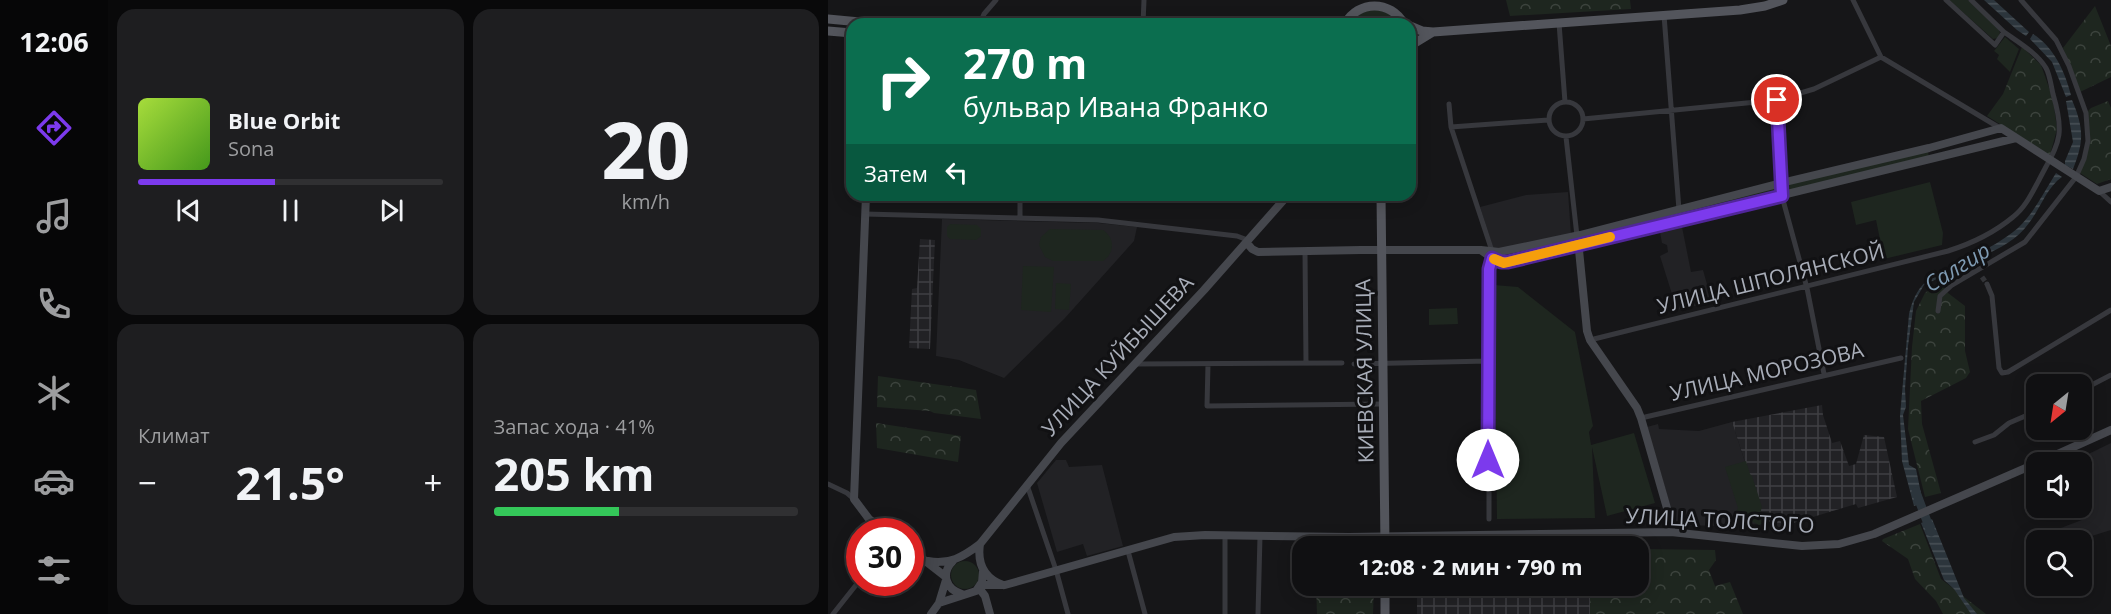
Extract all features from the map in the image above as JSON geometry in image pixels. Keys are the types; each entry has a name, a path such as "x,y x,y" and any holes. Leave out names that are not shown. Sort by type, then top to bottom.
{"main road":[{"path":"1349,18 1362,0"},
{"path":"1381,0 1402,18"},
{"path":"1416,28 1433,32 1664,15 1783,0"},
{"path":"1355,10 1376,4 1393,10"},
{"path":"828,19 846,21"},
{"path":"828,31 846,32"},
{"path":"1416,42 1433,32"},
{"path":"1247,243 1256,252 1481,250 1504,263 1679,210 2001,128 2099,191 2111,187"},
{"path":"1578,240 1782,196 2016,138"},
{"path":"866,201 854,499 868,518"},
{"name":"УЛИЦА КУЙБЫШЕВА","path":"963,557 980,544 1061,443 1247,243 1283,201"},
{"name":"КИЕВСКАЯ УЛИЦА","path":"1381,201 1385,535"},
{"path":"1578,240 1587,331 1590,340 1637,408 1671,522 1671,532"},
{"name":"УЛИЦА ТОЛСТОГО","path":"2062,452 2111,430"},
{"name":"УЛИЦА ТОЛСТОГО","path":"980,586 1005,585 1174,537 1671,532 1802,546 1839,544 1874,534 2026,468"},
{"path":"980,544 980,586 990,614"},
{"path":"928,561 953,561 963,557 974,559 997,582 1005,585"},
{"path":"924,558 946,579 952,590 962,594"},
{"path":"931,614 939,603 947,569 953,561"},
{"path":"939,603 962,594 969,594 980,586"},
{"path":"1385,596 1385,614"}],"street":[{"path":"982,18 996,0"},
{"path":"1143,18 1144,0"},
{"path":"1853,0 1881,57 2001,128"},
{"path":"1946,0 1995,45 2004,32"},
{"name":"УЛИЦА ШПОЛЯНСКОЙ","path":"1590,340 1807,288 1959,248 2014,217 2054,163 2061,123 2049,76 2040,61 2004,32 1971,0"},
{"path":"1938,311 1940,296 1952,285 2025,242 2084,159 2088,127 2084,105 2061,48 2021,0"},
{"path":"1664,15 1679,210"},
{"path":"1559,23 1565,102"},
{"path":"1583,119 1777,100 1814,89 1881,57"},
{"path":"1777,100 1782,196 1807,288 1824,374"},
{"path":"1565,102 1578,107 1583,119 1578,131 1566,137 1554,132 1548,120 1553,108 1565,102"},
{"path":"1449,104 1451,127 1492,255 1489,269 1489,519"},
{"path":"1451,127 1548,120"},
{"path":"1566,137 1578,240"},
{"path":"2099,191 2111,202"},
{"path":"1020,201 1020,218"},
{"path":"865,214 1098,220 1237,236 1245,239 1247,243"},
{"path":"1305,252 1306,363"},
{"path":"1978,271 1983,277"},
{"path":"1987,284 1992,296 1999,368 2002,373 2008,372 2111,310"},
{"name":"УЛИЦА МОРОЗОВА","path":"1641,418 1901,357"},
{"path":"1354,364 1488,361"},
{"path":"1135,364 1342,363"},
{"path":"1208,364 1208,406 1383,404"},
{"path":"2092,385 2111,375"},
{"path":"1975,441 1994,435 2009,423 2026,416"},
{"path":"829,484 854,499"},
{"path":"1027,485 1056,570 1068,614"},
{"path":"1225,535 1225,614"},
{"path":"1258,614 1260,536"},
{"path":"1128,551 1145,614"},
{"path":"833,614 847,596"}],"shaded area":[{"path":"1568,192 1571,235 1494,250 1480,207 1526,195"},
{"path":"942,219 1098,223 1137,227 1134,241 1065,318 1004,378 959,360 936,356"},
{"path":"1682,227 1691,272 1703,270 1712,302 1677,310 1660,256 1668,252 1667,245 1662,243 1660,232"},
{"path":"920,239 935,240 930,349 909,348 912,289 917,288"},
{"path":"1822,405 1832,443 1840,441 1849,466 1856,464 1864,435 1884,437 1897,497 1858,508 1856,504 1776,528 1772,521 1765,523 1732,422"},
{"path":"1732,422 1765,523 1723,526 1676,525 1647,427 1658,424 1659,429 1699,431"},
{"path":"2111,443 2111,530 2092,536 2092,530 2056,530 2092,518 2092,452"},
{"path":"1056,460 1066,460 1069,467 1102,465 1123,546 1087,556 1083,544 1057,552 1037,483"},
{"path":"1417,596 1590,596 1590,614 1417,614"}],"green space":[{"path":"1506,0 1630,0 1631,9 1510,16"},
{"path":"1949,0 1968,0 1999,30 1998,38 1993,39"},
{"path":"2095,6 2111,46 2111,77 2080,92 2063,48"},
{"path":"1375,9 1383,11 1394,18 1356,18"},
{"path":"2005,37 2019,49 2010,72 1997,59 1999,55 1994,51"},
{"path":"2022,47 2041,65 2053,99 2057,129 2050,155 1987,116 2003,94"},
{"path":"2108,101 2111,108 2111,179 2097,184 2080,173 2089,146 2088,111"},
{"path":"1928,151 1929,158 1783,193 1783,185"},
{"path":"1930,182 1943,233 1942,245 1884,259 1876,220 1856,225 1851,202"},
{"path":"1780,186 1781,194 1580,242 1579,238"},
{"path":"950,224 977,225 981,229 981,236 976,240 950,239 947,236 947,227"},
{"path":"1050,229 1103,230 1110,237 1112,246 1110,254 1103,261 1053,261 1045,257 1039,245 1041,237"},
{"path":"1023,266 1054,267 1051,312 1021,310"},
{"path":"1940,281 1948,293 1965,306 1965,351 1970,372 1966,378 1921,401 1922,424 1941,493 1925,497 1908,429 1912,347 1916,311 1925,293"},
{"path":"1056,283 1071,284 1069,310 1055,309"},
{"path":"1494,285 1518,287 1575,332 1593,426 1589,432 1591,445 1634,433 1655,503 1607,516 1592,447 1595,518 1497,519"},
{"path":"1457,308 1458,324 1429,325 1429,309"},
{"path":"878,376 976,390 981,419 930,411 877,407"},
{"path":"876,423 961,436 958,462 877,448"},
{"path":"1746,461 1762,507 1760,513 1763,524 1759,525 1753,522 1740,522 1735,514 1738,508 1725,467"},
{"path":"1920,524 1941,579 1986,614 1943,614 1936,601 1915,579 1908,559 1882,541"},
{"path":"1649,549 1715,550 1716,560 1709,570 1715,586 1730,582 1743,614 1590,614 1590,596 1649,596"},
{"path":"965,561 975,565 979,575 975,585 965,589 955,585 951,575 955,565"},
{"path":"1316,596 1374,596 1373,614 1317,614"}],"water":[{"path":"1984,0 1994,0 2029,32 2026,36 2017,30"},
{"path":"2033,34 2047,46 2058,61 2071,95 2066,97 2052,62 2030,39"},
{"path":"2072,100 2079,119 2081,135 2081,143 2073,169 2065,165 2073,142 2066,101"},
{"path":"2056,173 2062,177 2052,186 2023,230 2002,246 1971,262 1968,258 2000,241 2024,222"},
{"path":"1966,260 1968,264 1924,285 1914,302 1908,346 1906,407 1903,415 1909,465 1916,469 1923,503 1914,506 1902,461 1900,416 1909,314 1917,292 1929,279"},
{"path":"1932,519 1964,598 1977,614 1971,614 1954,589 1944,580 1921,523"}],"waterway":[{"name":"Салгир","path":"1916,492 1931,532"}],"tunnel":[{"path":"1982,277 1987,284"}],"slow traffic":[{"path":"1494,259 1504,263 1610,237"}],"route":[{"path":"1488,460 1489,269 1492,258 1508,262 1782,196 1777,100"}]}
